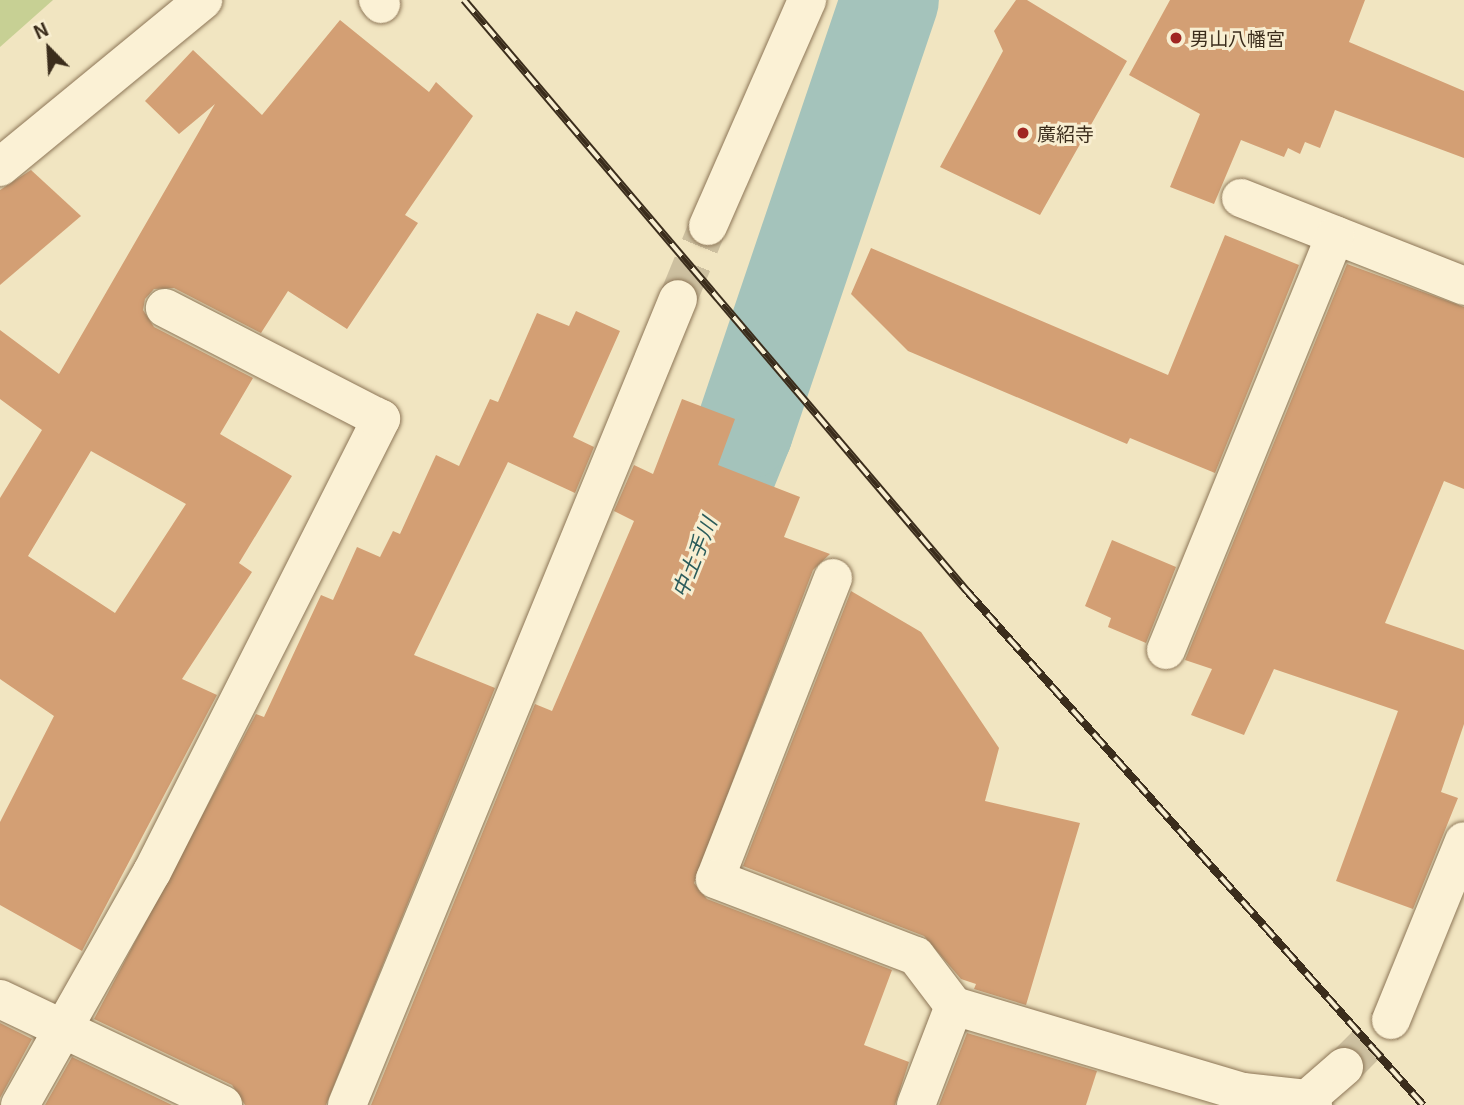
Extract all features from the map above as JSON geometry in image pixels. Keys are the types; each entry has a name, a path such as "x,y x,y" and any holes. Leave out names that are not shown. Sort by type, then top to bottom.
{"street":[{"path":"0,167 203,0"},
{"path":"708,226 807,0"},
{"path":"1241,198 1464,286"},
{"path":"1166,650 1335,235"},
{"path":"347,1105 678,299"},
{"path":"20,1105 61,1027 152,872 381,419 165,307"},
{"path":"833,578 715,879 916,956 954,1006 1243,1093 1310,1102 1344,1067"},
{"path":"1391,1020 1464,841"},
{"path":"0,999 223,1105"},
{"path":"916,1105 954,1006"}],"green space":[{"path":"0,0 53,0 0,47"}],"building":[{"name":"廣紹寺","path":"1016,0 1027,0 1127,61 1040,215 940,167 1003,51 994,31"},
{"path":"1170,0 1365,0 1349,42 1464,91 1464,158 1335,110 1320,148 1305,142 1300,154 1288,148 1284,157 1241,140 1214,204 1170,187 1200,114 1129,75"},
{"path":"340,20 429,92 436,82 473,116 405,215 418,223 347,329 288,291 261,333 174,288 154,289 145,299 143,310 154,327 253,378 220,434 292,476 239,563 252,572 182,679 217,695 82,951 0,905 0,822 54,716 0,679 0,498 42,430 0,399 0,330 59,374 215,104 179,134 145,101 193,50 262,115","holes":["91,451 186,504 115,613 28,556"]},
{"path":"31,170 81,216 0,285 0,190"},
{"path":"1225,235 1299,265 1215,473 1130,438 1127,444 908,351 851,294 871,248 1168,375"},
{"path":"1347,264 1464,307 1464,489 1444,481 1385,623 1464,650 1464,724 1441,792 1458,798 1413,909 1336,881 1398,711 1274,669 1244,735 1191,715 1212,669 1185,660"},
{"path":"576,311 620,331 573,437 594,447 575,493 508,462 414,655 495,688 326,1105 245,1105 232,1085 94,1019 256,714 264,717 321,595 333,600 357,547 380,557 393,531 400,534 436,455 459,466 490,399 498,402 537,313 569,326"},
{"path":"682,399 735,419 718,465 800,497 784,537 830,554 813,570 694,883 707,899 892,970 864,1045 909,1062 895,1105 371,1105 535,704 552,711 634,521 614,511 634,465 653,474"},
{"path":"1112,540 1176,567 1146,643 1108,627 1111,618 1085,606"},
{"path":"851,591 921,632 999,748 985,801 1080,823 1026,1005 974,989 976,984 961,979 924,936 743,866"},
{"path":"0,1023 32,1039 0,1098"},
{"path":"967,1033 1097,1071 1086,1105 939,1105"},
{"path":"72,1057 172,1105 45,1105"}],"waterway":[{"name":"中土手川","path":"678,595 744,431 890,0"}],"tunnel":[{"path":"678,299 708,226"},
{"path":"1344,1067 1391,1020"}],"railway":[{"path":"464,0 966,590 1423,1105"}],"place":[{"name":"男山八幡宮","path":"1176,38"},
{"name":"廣紹寺","path":"1023,133"}]}
